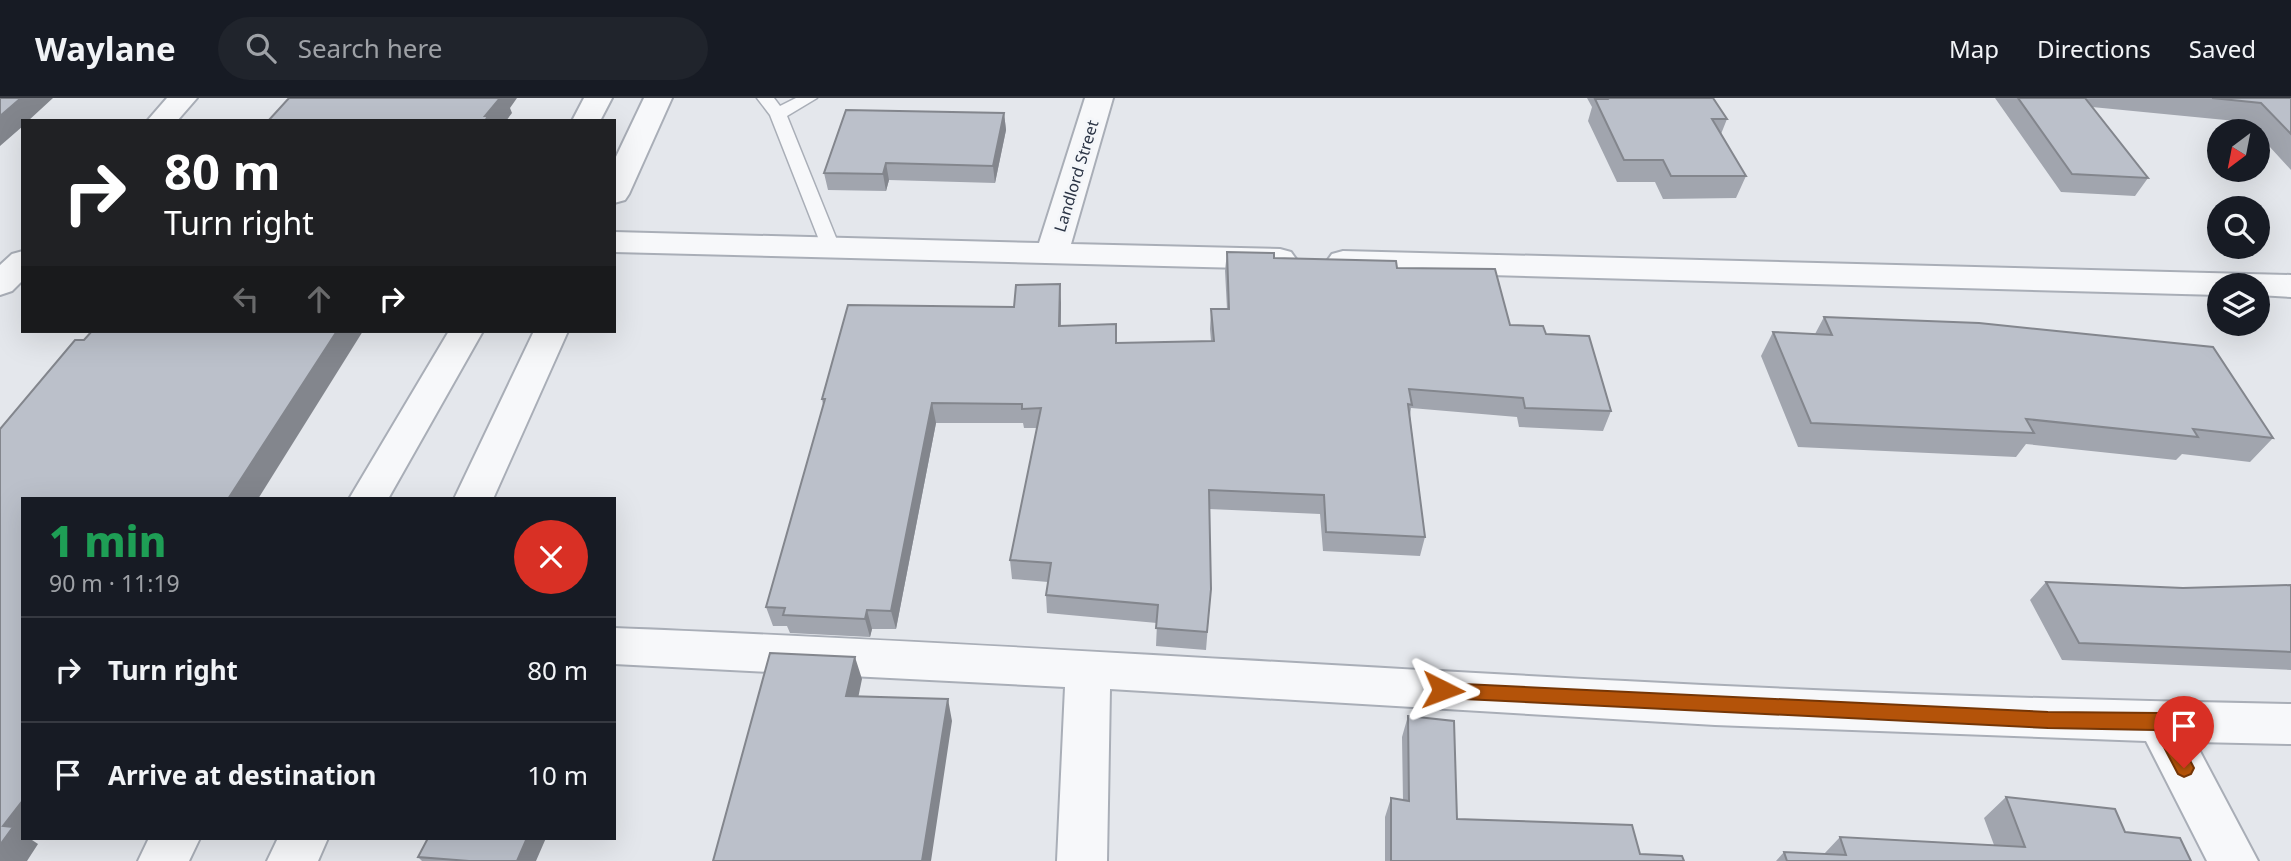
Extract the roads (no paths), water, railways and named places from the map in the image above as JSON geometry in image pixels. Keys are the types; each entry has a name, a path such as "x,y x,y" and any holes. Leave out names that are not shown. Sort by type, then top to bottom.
{"street":[{"path":"163,119 183,98"},
{"path":"587,119 598,98"},
{"path":"616,190 658,98"},
{"name":"Landlord Street","path":"1052,253 1099,98"},
{"path":"616,242 832,250 1052,253 2207,284"},
{"path":"0,284 21,263"},
{"path":"2270,285 2291,286"},
{"path":"369,497 465,333"},
{"path":"474,497 550,333"},
{"path":"616,646 815,653 1539,696 2048,720 2291,724"},
{"path":"1082,861 1088,668"},
{"path":"2160,722 2233,861"},
{"path":"163,861 175,840"},
{"path":"292,861 303,840"}],"lane":[{"path":"765,98 778,114 832,250"},
{"path":"778,114 809,98"}]}
